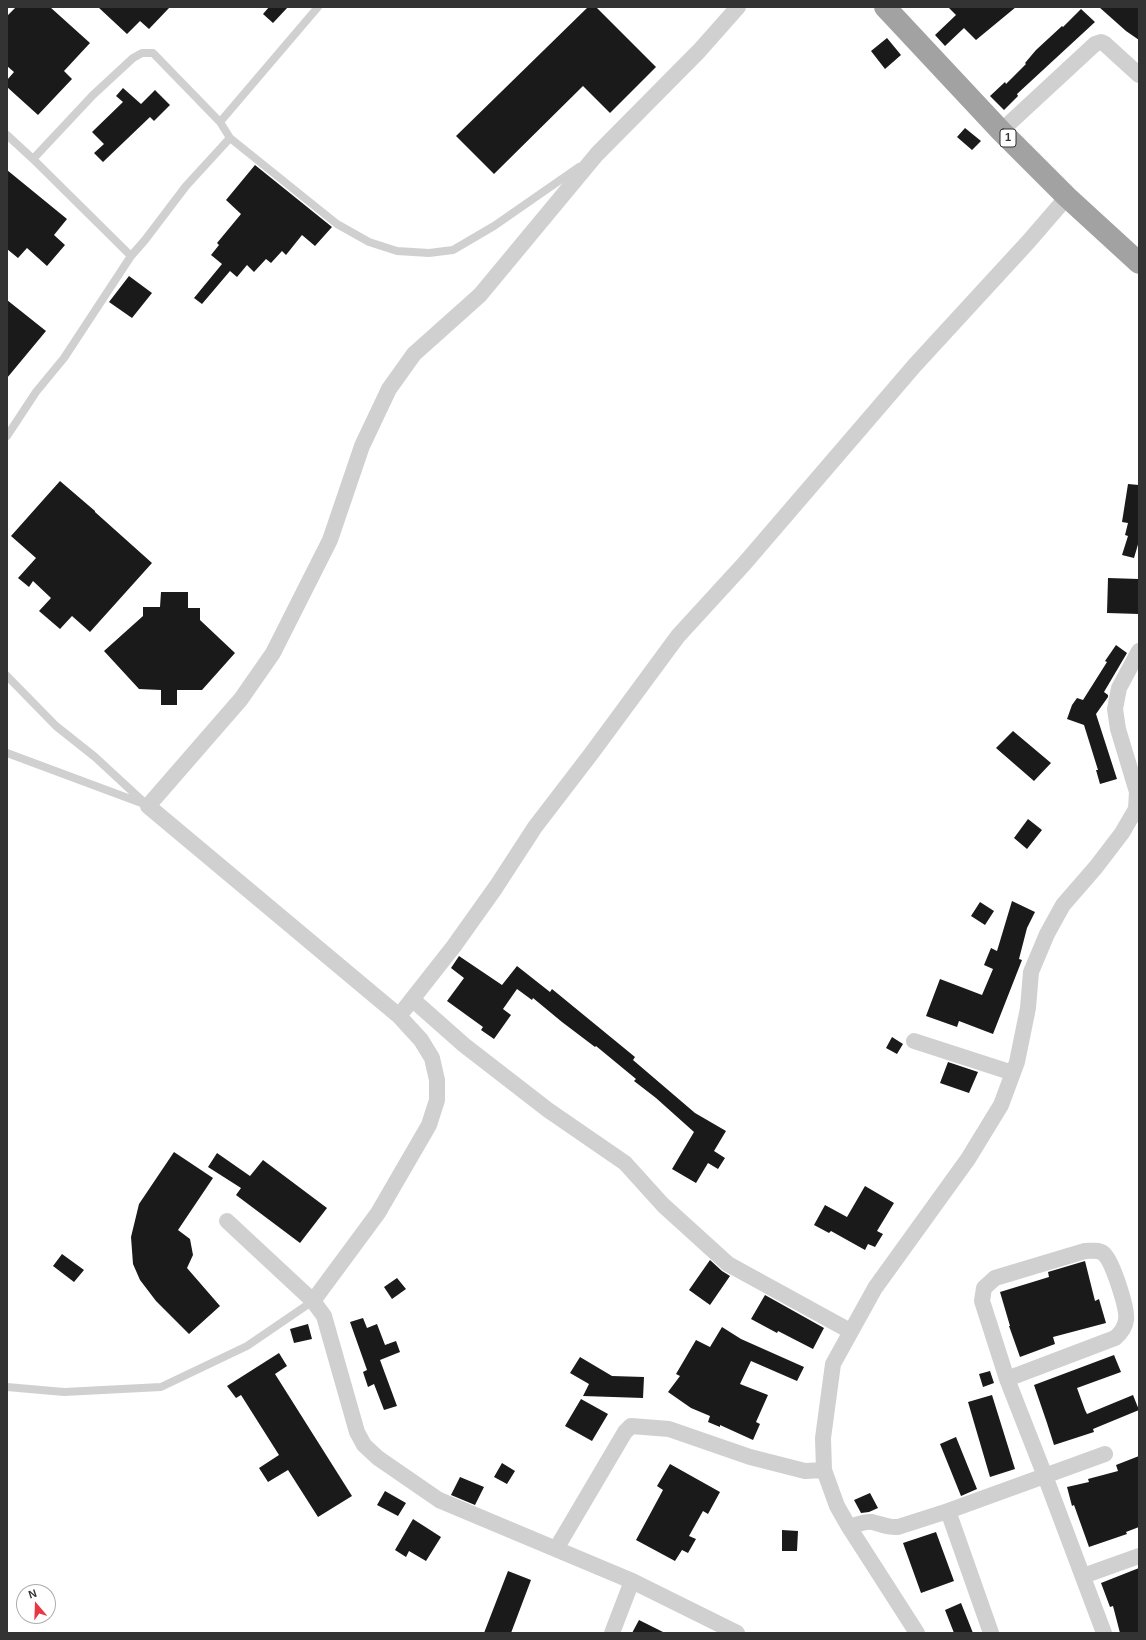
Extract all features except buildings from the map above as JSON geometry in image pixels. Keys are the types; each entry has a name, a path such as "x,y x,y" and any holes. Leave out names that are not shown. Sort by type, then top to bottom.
{"highway":[{"name":"1","path":"885,7 1001,131 1067,197 1139,263"}],"street":[{"path":"313,1301 378,1213 429,1125 437,1100 437,1080 432,1058 422,1040 399,1016 148,806 241,699 272,653 330,540 362,446 389,389 414,354 480,295 598,154 699,51 738,7"},
{"path":"1001,131 1095,44 1101,42 1105,44 1139,74"},
{"path":"399,1016 454,946 496,887 535,827 678,636 744,564 915,365 1020,252 1067,197"},
{"path":"916,1633 849,1527 838,1506 824,1470 823,1438 832,1364 875,1288 968,1159 1002,1105 1017,1062 1028,1008 1032,972 1047,934 1063,905 1096,867 1122,833 1136,809 1137,792 1118,729 1115,709 1119,688 1139,651"},
{"path":"412,999 464,1045 548,1110 625,1163 663,1205 728,1264 850,1331"},
{"path":"914,1041 1013,1073"},
{"path":"227,1220 313,1301 324,1316 357,1432 364,1445 378,1458 439,1500 632,1581 737,1633"},
{"path":"1007,1379 1115,1338 1122,1332 1126,1319 1126,1309 1111,1265 1105,1255 1097,1250 1085,1251 995,1278 984,1288 982,1301 1007,1379 1104,1633"},
{"path":"556,1549 625,1432 631,1426 669,1429 750,1457 798,1470 824,1470"},
{"path":"849,1527 862,1522 871,1522 891,1528 898,1527 948,1511 1105,1454"},
{"path":"948,1511 991,1633"},
{"path":"1082,1576 1139,1556"},
{"path":"612,1633 632,1581"}],"lane":[{"path":"220,122 318,7"},
{"path":"34,159 93,95 133,58 142,53 153,53 220,122 230,138 337,224 369,242 397,251 430,253 453,250 494,226 598,154"},
{"path":"7,135 34,159 131,256"},
{"path":"7,436 36,392 64,358 131,256 186,186 230,138"},
{"path":"7,676 56,726 95,757 148,806"},
{"path":"7,753 148,806"},
{"path":"7,1387 64,1392 161,1387 247,1346 313,1301"}]}
